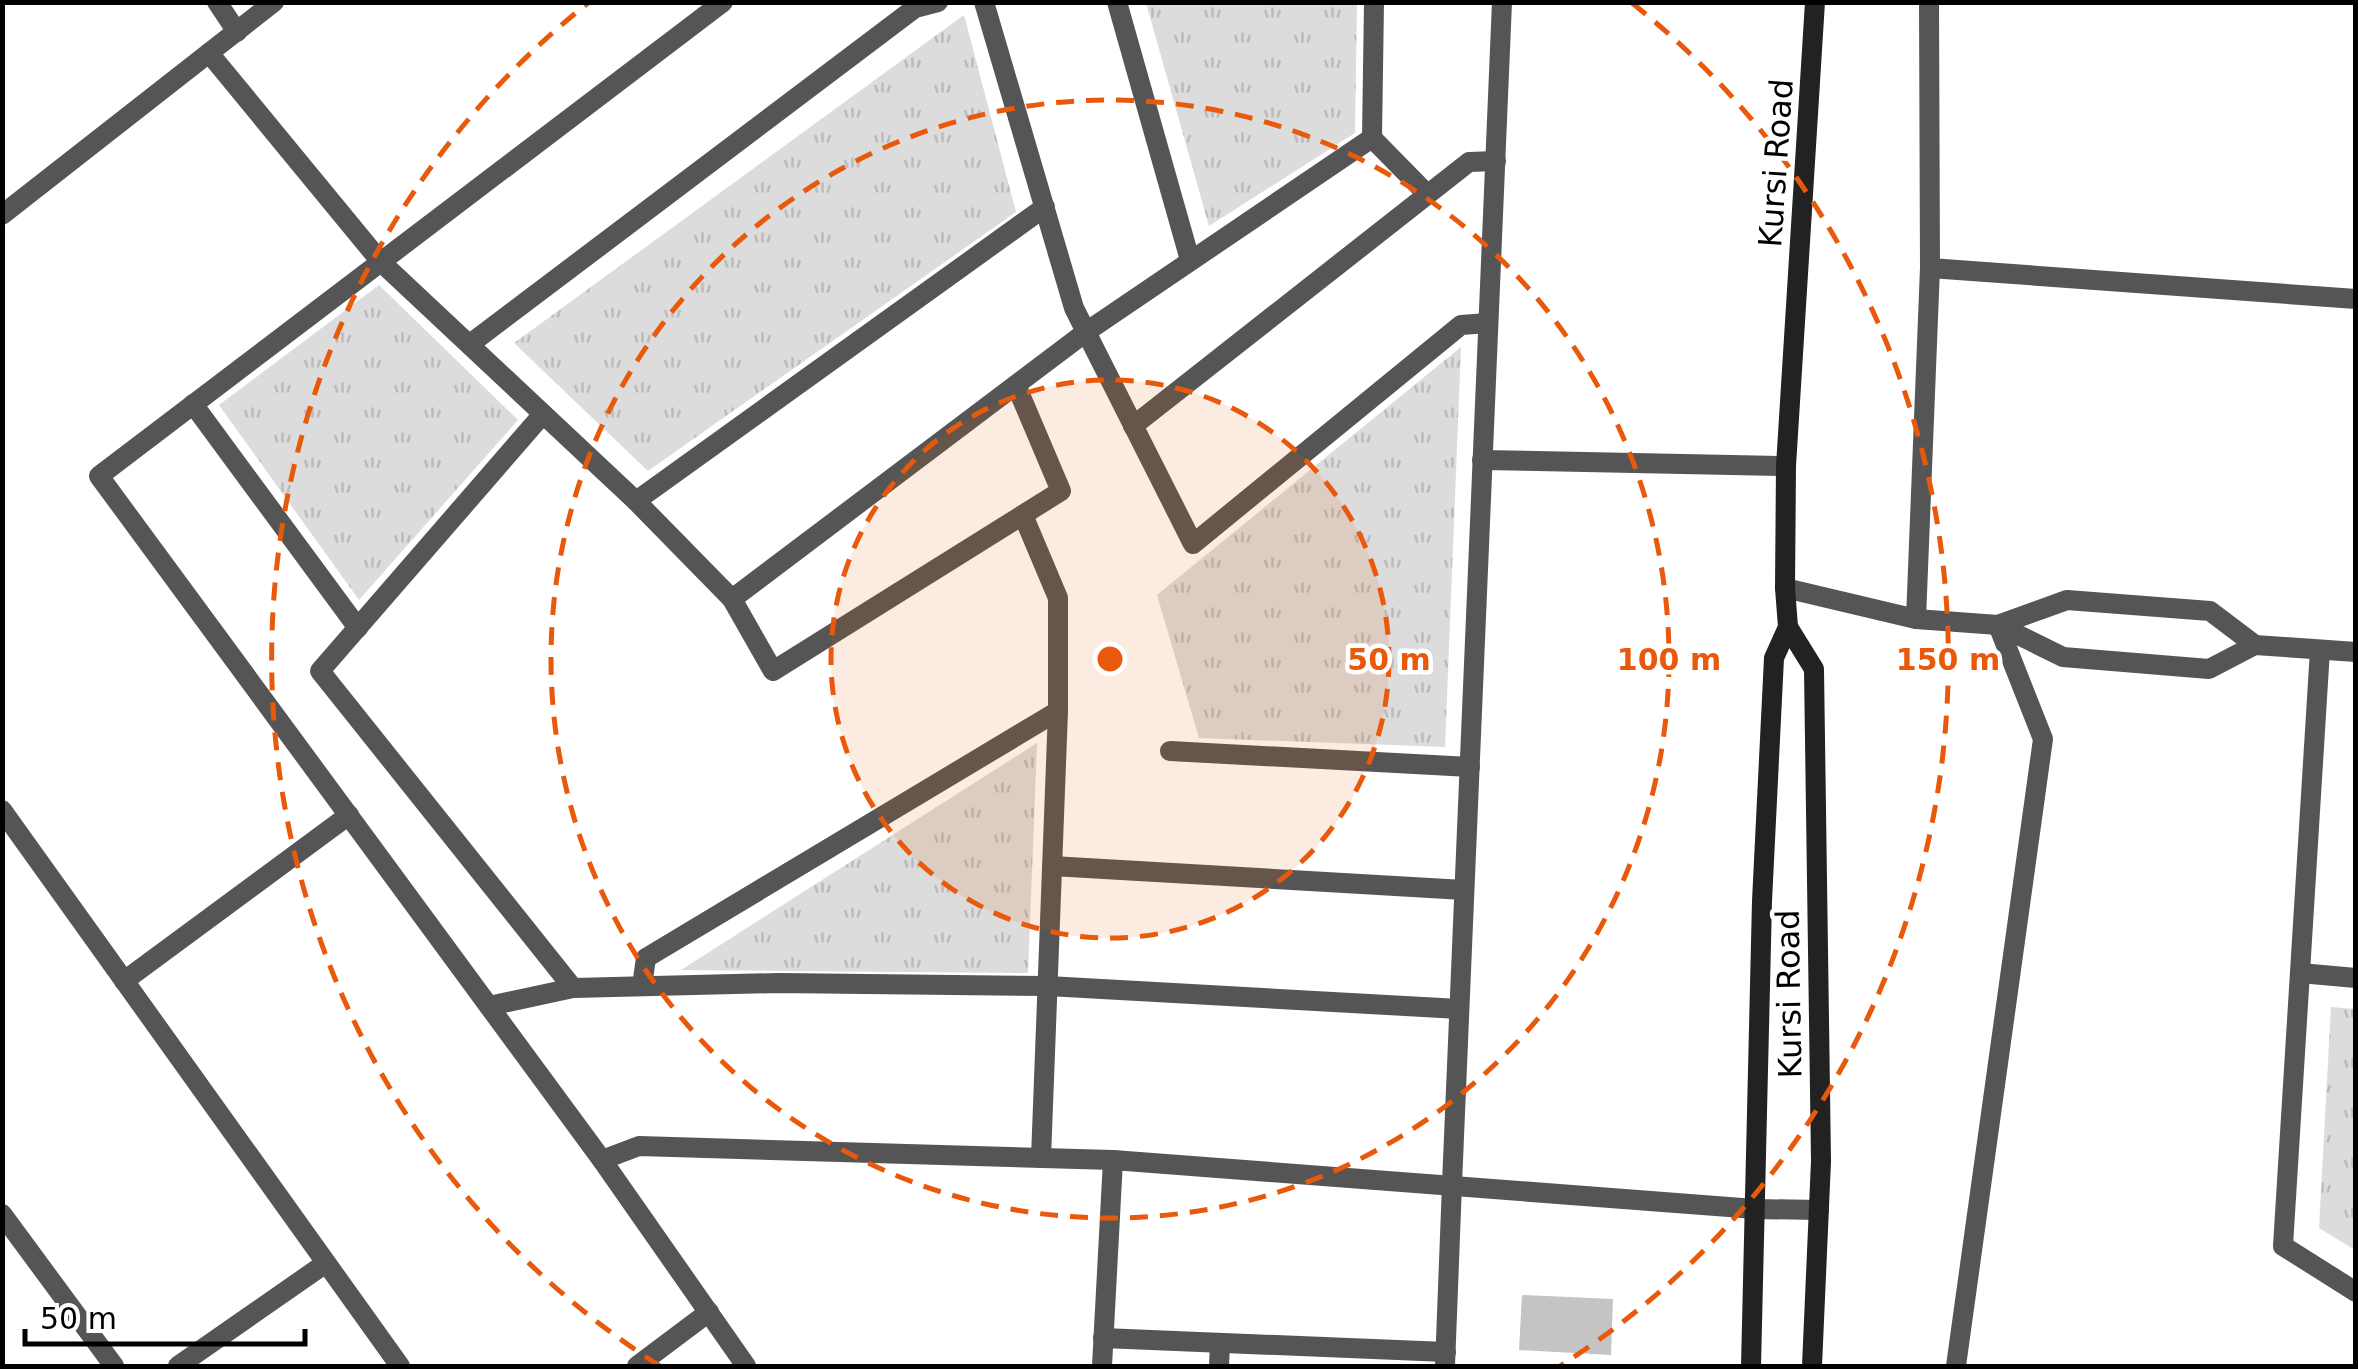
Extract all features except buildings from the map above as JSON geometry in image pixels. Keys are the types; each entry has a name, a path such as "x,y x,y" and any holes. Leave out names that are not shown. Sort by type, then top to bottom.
{"main road":[{"name":"Kursi Road","path":"1812,1366 1822,1161 1814,670 1788,627 1785,588 1786,466 1815,2"},
{"name":"Kursi Road","path":"1751,1366 1762,901 1774,658 1788,627"}],"street":[{"path":"217,2 236,32"},
{"path":"2,215 274,2"},
{"path":"722,2 99,476 602,1160 746,1366"},
{"path":"470,344 915,8 938,2"},
{"path":"984,2 1074,308 1193,544 1461,325 1488,324"},
{"path":"1117,2 1190,260"},
{"path":"1374,2 1372,138 1428,194"},
{"path":"1103,1338 1220,1343 1331,1357 1446,1359 1502,2"},
{"path":"1916,619 1930,268 1929,2"},
{"path":"210,53 381,262 636,501 732,600 773,671 1061,491 1016,385"},
{"path":"732,600 1086,332 1372,138"},
{"path":"1133,426 1468,162 1496,161"},
{"path":"636,501 1044,207"},
{"path":"1930,268 2356,300"},
{"path":"193,404 358,628"},
{"path":"544,414 320,671 574,988"},
{"path":"1482,460 1786,466"},
{"path":"1023,515 1058,598 1058,711 1041,1158"},
{"path":"1785,588 1916,619 1998,625 2063,657 2209,669 2256,645 2356,652"},
{"path":"1998,625 2067,600 2210,610 2256,645"},
{"path":"1956,1366 2043,739 1998,625"},
{"path":"2320,650 2282,1246 2356,1292"},
{"path":"642,986 646,958 1058,711"},
{"path":"1170,751 1470,766"},
{"path":"2,810 400,1366"},
{"path":"124,981 349,816"},
{"path":"1052,866 1464,890"},
{"path":"2300,973 2356,978"},
{"path":"489,1006 574,988 778,982 1048,986 1459,1009"},
{"path":"602,1160 639,1146 1113,1160 1755,1209 1819,1210"},
{"path":"1102,1366 1113,1160"},
{"path":"2,1214 114,1366"},
{"path":"178,1366 326,1263"},
{"path":"637,1366 709,1312"},
{"path":"1219,1366 1220,1343"}],"green space":[{"path":"1146,3 1357,3 1355,133 1209,226"},
{"path":"964,15 1016,212 648,471 514,343"},
{"path":"379,285 518,420 359,600 219,405"},
{"path":"1461,347 1445,747 1199,738 1157,595"},
{"path":"1037,743 1028,973 681,970"},
{"path":"2331,1007 2355,1009 2355,1250 2319,1228"}]}
